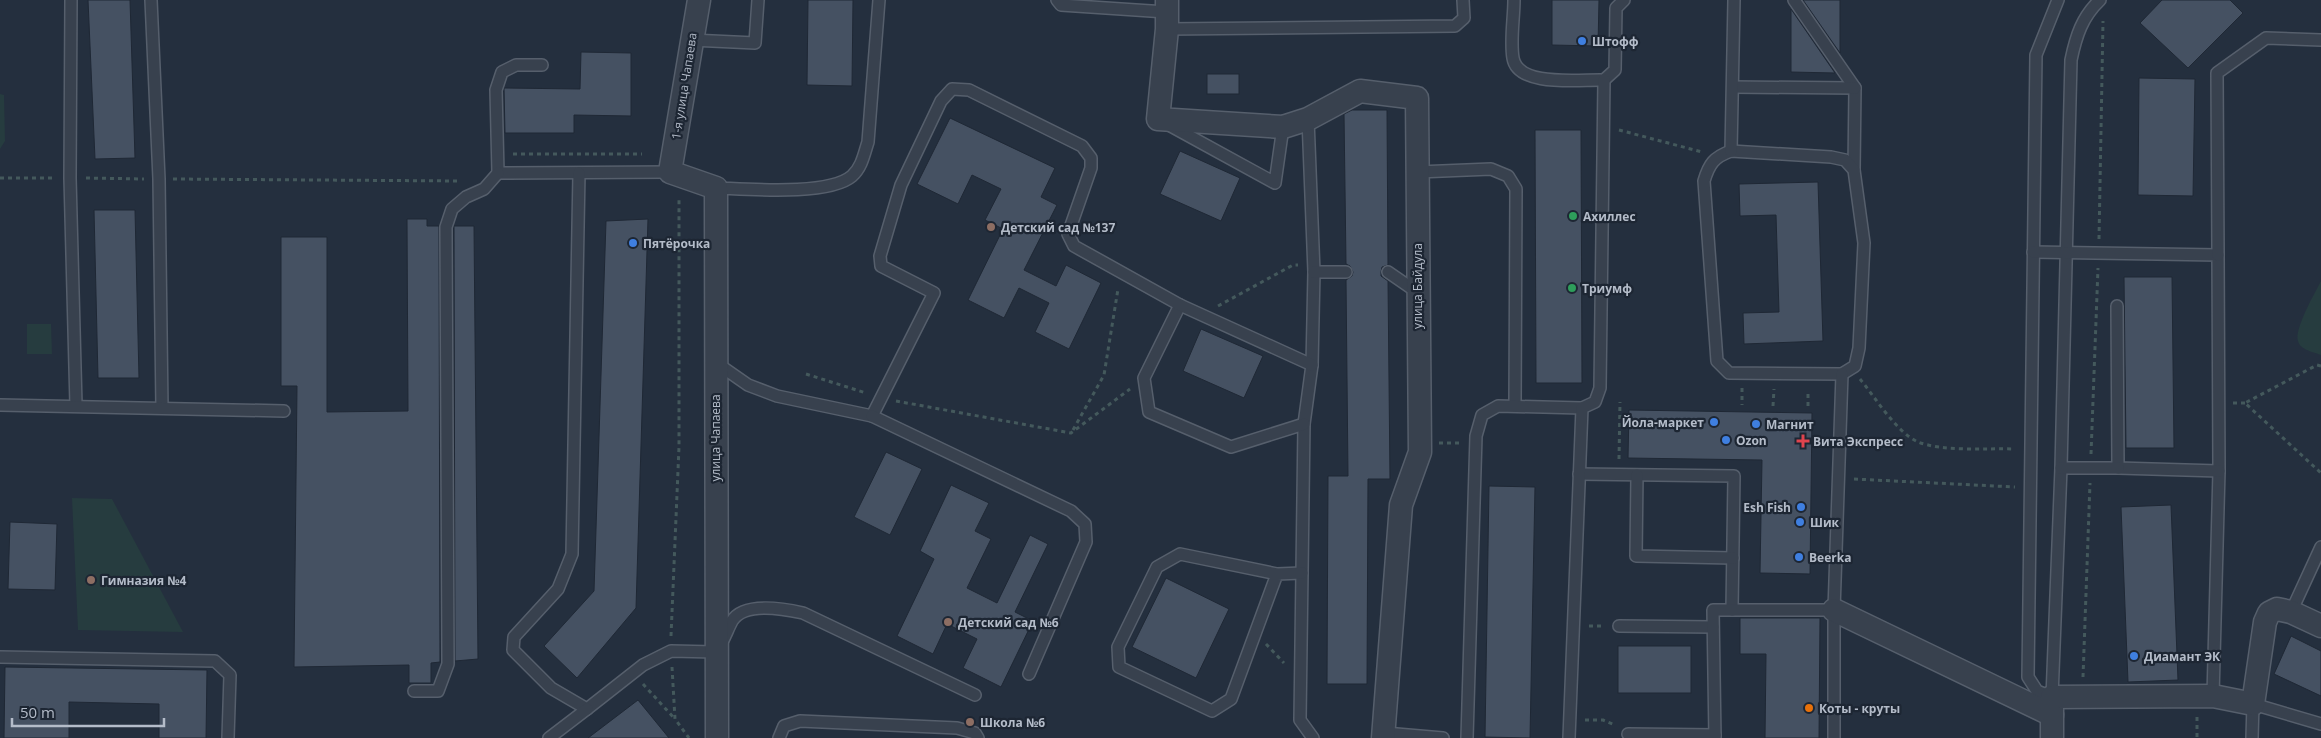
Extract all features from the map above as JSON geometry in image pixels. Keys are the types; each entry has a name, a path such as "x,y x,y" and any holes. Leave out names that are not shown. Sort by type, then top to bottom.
{"street":[{"name":"1-я улица Чапаева","path":"674,167 691,40 699,0"},
{"path":"1158,119 1167,14"},
{"name":"улица Байдула","path":"1158,119 1283,127 1308,119 1360,91 1417,98 1417,292 1420,452 1401,505 1384,736"},
{"path":"674,167 716,188"},
{"name":"улица Чапаева","path":"716,188 715,652 717,738"},
{"path":"1834,610 2052,706 2083,697 2213,696 2253,704 2265,622 2269,613 2277,609 2291,612 2321,626"},
{"path":"2052,706 2052,738"}],"lane":[{"path":"70,0 70,178 76,405"},
{"path":"151,0 158,179 162,408"},
{"path":"691,40 755,43 758,0"},
{"path":"716,188 777,190 809,188 835,185 852,176 862,162 868,142 879,0"},
{"path":"1057,0 1060,5 1167,14 1455,26 1464,18 1463,0"},
{"path":"1514,0 1513,60 1522,73 1536,79 1604,80 1615,70 1616,8 1624,0"},
{"path":"1731,151 1734,0"},
{"path":"1794,0 1855,88 1854,170 1864,243 1859,348 1855,366 1846,371 1730,373 1717,361 1704,181 1708,166 1717,156 1731,151 1832,156 1845,160 1854,170"},
{"path":"2052,706 2037,691 2028,677 2036,55 2058,0"},
{"path":"2052,706 2061,468 2071,60 2078,31 2092,7 2100,0"},
{"path":"2213,696 2219,471 2217,73 2266,38 2321,40"},
{"path":"414,691 438,691 448,664 446,227 452,208 466,197 484,189 494,177 498,154 496,90 502,72 516,65 542,65"},
{"path":"1467,738 1476,436 1482,415 1498,406 1582,408 1595,402 1600,388 1604,80"},
{"path":"1733,87 1855,88"},
{"path":"872,416 934,293 882,266 880,256 901,185 941,101 952,89 968,90 1082,146 1091,158 1091,168 1068,234 1074,246 1180,305 1312,364"},
{"path":"1158,119 1275,183 1283,127"},
{"path":"1308,119 1314,269 1312,364 1304,424 1300,720 1313,738"},
{"path":"494,177 579,174 674,167"},
{"path":"1418,172 1491,169 1508,176 1516,188 1515,405"},
{"path":"579,174 572,554 558,589 514,637 512,650 551,688 587,709"},
{"path":"2033,252 2218,255"},
{"path":"1314,269 1346,272"},
{"path":"1388,272 1417,292"},
{"path":"1180,305 1144,378 1149,412 1231,448 1304,424"},
{"path":"2118,306 2118,468"},
{"path":"715,362 748,385 777,396 872,416 1071,511 1085,524 1086,542 1028,674"},
{"path":"1834,738 1834,610 1838,478 1846,371"},
{"path":"0,405 76,405 284,412"},
{"path":"1569,738 1582,408"},
{"path":"2061,468 2219,471"},
{"path":"1580,474 1734,476 1732,610"},
{"path":"1637,475 1636,556 1733,558"},
{"path":"2291,612 2321,547"},
{"path":"1277,574 1231,700 1212,711 1119,666 1118,647 1157,567 1180,554 1277,574 1302,574"},
{"path":"549,738 643,665 671,651 715,652 723,643 733,619 744,611 777,607 803,613 975,695"},
{"path":"1628,734 1715,737 1712,610 1834,610"},
{"path":"1619,626 1713,627"},
{"path":"0,657 215,661 230,675 228,738"},
{"path":"2252,738 2253,704 2321,724"},
{"path":"779,738 784,726 800,721 957,728 975,733 978,738"},
{"path":"1384,736 1443,738"}],"path":[{"path":"2083,697 2099,253 2103,20"},
{"path":"1603,126 1717,156"},
{"path":"498,154 674,167 679,447 671,651 675,719"},
{"path":"158,179 494,177"},
{"path":"1202,315 1293,265 1314,269"},
{"path":"1071,433 1104,375 1121,271"},
{"path":"2321,366 2317,365 2245,403 2321,473"},
{"path":"1846,371 1897,426 1917,442 1946,447 2031,449"},
{"path":"806,374 881,398 1071,433 1144,378"},
{"path":"1619,462 1620,402"},
{"path":"1838,478 2030,488"},
{"path":"1574,626 1619,626"},
{"path":"1255,633 1300,680"},
{"path":"633,672 675,719 689,738"},
{"path":"1570,721 1603,720 1628,734"}],"green space":[{"path":"0,94 4,95 5,141 0,149"},
{"path":"2321,281 2321,355 2301,347 2298,335 2306,311"},
{"path":"27,324 51,324 52,354 27,354"},
{"path":"72,498 112,499 183,632 78,630"}],"building":[{"path":"88,0 130,0 135,158 95,159"},
{"path":"808,0 853,0 852,86 807,85"},
{"path":"1552,0 1599,0 1598,46 1552,45"},
{"path":"1803,0 1840,0 1840,53"},
{"path":"2162,0 2230,0 2243,13 2188,68 2140,23"},
{"path":"1791,9 1835,73 1791,72"},
{"path":"581,52 631,53 631,116 574,115 574,133 505,133 504,88 580,89"},
{"path":"1207,74 1239,74 1239,94 1207,94"},
{"path":"2139,78 2195,79 2193,196 2138,195"},
{"path":"1352,110 1387,110 1388,265 1382,267 1381,276 1388,281 1390,479 1368,479 1367,684 1327,684 1328,476 1348,476 1346,280 1352,276 1353,272 1350,266 1346,264 1344,114"},
{"path":"950,118 1055,168 1041,197 1057,205 1024,270 1056,286 1066,265 1101,283 1069,349 1035,332 1049,303 1019,288 1004,318 968,300 1003,229 985,220 1001,189 972,175 958,204 917,184"},
{"path":"1535,130 1581,130 1582,383 1536,383"},
{"path":"1180,151 1240,178 1221,221 1160,194"},
{"path":"1818,182 1823,341 1744,344 1743,313 1779,312 1776,215 1740,216 1739,184"},
{"path":"94,210 135,210 139,378 98,378"},
{"path":"407,219 427,219 427,226 439,226 440,662 431,663 431,683 409,683 409,665 294,667 297,386 281,386 281,237 327,237 327,412 408,411"},
{"path":"648,219 636,608 577,678 544,646 594,591 606,221"},
{"path":"454,226 474,226 478,659 455,661"},
{"path":"2124,277 2172,277 2174,448 2126,448"},
{"path":"1201,329 1263,356 1244,398 1183,371"},
{"path":"1629,410 1812,413 1810,574 1760,573 1762,460 1628,458"},
{"path":"886,452 922,469 890,535 854,517"},
{"path":"951,485 989,503 975,531 991,539 967,588 997,603 1030,535 1048,544 1015,612 1033,621 1001,687 963,668 977,639 947,624 933,654 897,636 934,559 920,551"},
{"path":"1489,486 1535,487 1530,738 1485,737"},
{"path":"2171,505 2178,680 2128,682 2121,507"},
{"path":"10,522 57,524 55,590 8,589"},
{"path":"1166,578 1229,609 1196,678 1132,647"},
{"path":"1740,618 1820,618 1819,738 1765,738 1766,654 1740,654"},
{"path":"2291,636 2321,651 2321,696 2274,674"},
{"path":"1618,646 1691,646 1691,693 1618,693"},
{"path":"5,667 207,670 206,738 159,738 159,704 69,702 69,738 4,738"},
{"path":"638,700 669,738 588,738"}],"place":[{"name":"Штофф","path":"1582,41"},
{"name":"Ахиллес","path":"1573,216"},
{"name":"Детский сад №137","path":"991,227"},
{"name":"Пятёрочка","path":"633,243"},
{"name":"Триумф","path":"1572,288"},
{"name":"Йола-маркет","path":"1714,422"},
{"name":"Магнит","path":"1756,424"},
{"name":"Ozon","path":"1726,440"},
{"name":"Вита Экспресс","path":"1803,441"},
{"name":"Esh Fish","path":"1801,507"},
{"name":"Шик","path":"1800,522"},
{"name":"Beerka","path":"1799,557"},
{"name":"Гимназия №4","path":"91,580"},
{"name":"Детский сад №6","path":"948,622"},
{"name":"Диамант ЭК","path":"2134,656"},
{"name":"Коты - круты","path":"1809,708"},
{"name":"Школа №6","path":"970,722"}]}
